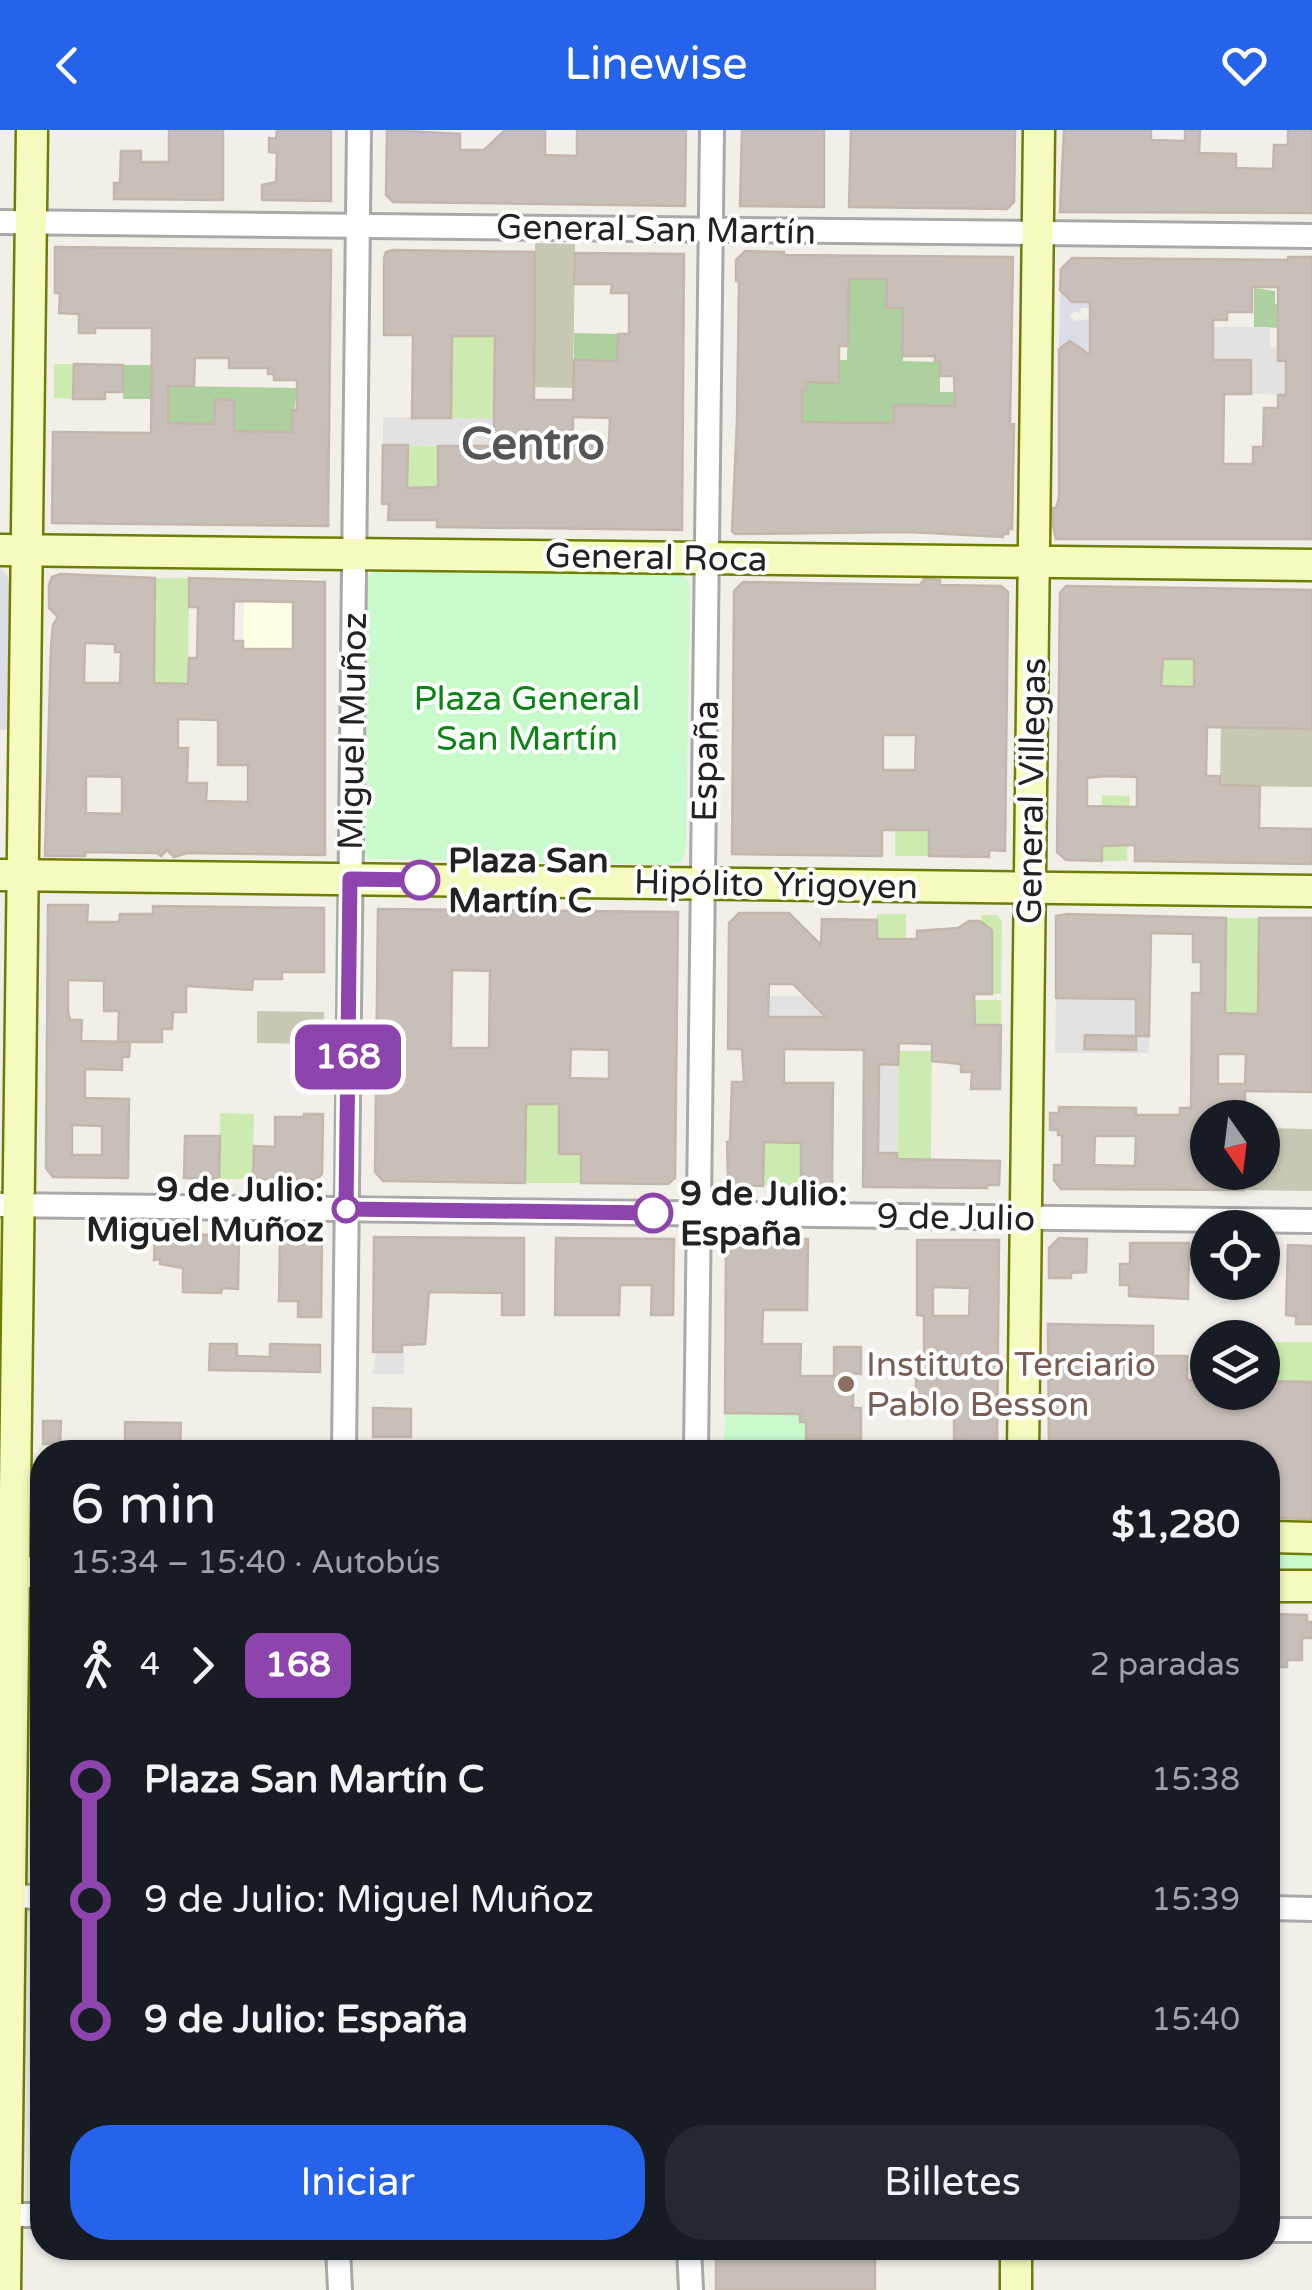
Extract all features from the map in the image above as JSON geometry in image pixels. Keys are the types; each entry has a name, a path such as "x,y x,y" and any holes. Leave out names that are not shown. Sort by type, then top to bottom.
{"street":[{"path":"5,2290 4,1896 18,1572 9,1205 15,222 32,130"},
{"name":"Miguel Muñoz","path":"344,1440 359,130"},
{"name":"España","path":"696,1440 712,130"},
{"name":"General Villegas","path":"1023,1440 1039,130"},
{"name":"General San Martín","path":"15,222 1312,236"},
{"name":"General Roca","path":"13,550 1312,565"},
{"name":"Hipólito Yrigoyen","path":"11,875 1312,891"},
{"name":"9 de Julio","path":"9,1205 1312,1222"},
{"path":"1280,1537 1312,1538"},
{"path":"1280,1586 1312,1586"},
{"path":"4,1896 30,1897"},
{"path":"1280,1908 1312,1908"},
{"path":"3,2215 30,2216"},
{"path":"1280,2230 1312,2230"},
{"path":"339,2260 340,2290"},
{"path":"689,2260 690,2290"},
{"path":"1016,2260 1016,2290"}],"shaded area":[{"path":"535,243 575,244 573,388 534,387"},
{"path":"1060,290 1072,302 1091,302 1090,308 1069,315 1074,321 1090,319 1090,350 1059,349"},
{"path":"1198,327 1270,327 1270,347 1312,348 1312,395 1251,394 1251,360 1198,360"},
{"path":"383,417 545,419 544,483 493,446 383,445"},
{"path":"0,568 7,574 9,585 7,730 0,730"},
{"path":"244,579 318,579 326,583 325,776 248,775 249,709 243,708"},
{"path":"1221,727 1312,729 1312,787 1220,786"},
{"path":"1056,984 1150,985 1149,1053 1055,1053"},
{"path":"728,995 865,997 899,1051 897,1154 863,1153 864,1051 848,1050 849,1018 728,1016"},
{"path":"257,1011 324,1012 323,1044 257,1043"},
{"path":"1280,1128 1312,1129 1312,1191 1244,1190 1280,1190"},
{"path":"376,1352 404,1352 404,1374 373,1374"}],"green space":[{"path":"849,272 887,279 886,308 903,308 903,361 940,362 940,392 955,392 955,406 894,405 894,423 802,422 802,391 806,382 838,383 834,360 847,360"},
{"path":"1254,288 1275,291 1275,304 1280,305 1280,328 1254,327"},
{"path":"574,333 618,334 618,348 640,361 574,360"},
{"path":"452,336 495,336 494,419 451,418"},
{"path":"54,364 74,364 73,399 54,398"},
{"path":"123,365 152,365 151,399 123,399"},
{"path":"168,386 297,388 292,432 234,431 234,400 215,399 214,444 209,424 193,424 168,439"},
{"path":"408,445 438,446 438,497 407,488"},
{"name":"Plaza General San Martín","path":"379,570 678,574 687,578 690,587 686,848 682,862 668,865 367,859 363,849 368,579"},
{"path":"155,578 189,578 188,684 154,683 154,656 121,655 121,611 154,633"},
{"path":"1194,628 1194,687 1131,686"},
{"path":"896,785 929,809 929,856 895,856"},
{"path":"1102,795 1130,796 1127,861 1102,861"},
{"path":"877,914 906,914 906,955 898,939 866,939 866,929 877,929"},
{"path":"981,915 997,915 1002,921 1001,994 992,994 992,934 982,924"},
{"path":"1226,918 1259,918 1258,1014 1225,1013"},
{"path":"949,1000 1001,1000 1001,1025 948,1024"},
{"path":"899,1051 932,1051 931,1160 897,1187"},
{"path":"526,1104 559,1104 559,1153 581,1154 581,1183 525,1183"},
{"path":"220,1113 254,1114 253,1179 219,1179"},
{"path":"764,1143 801,1143 801,1186 763,1185"},
{"path":"1280,1342 1312,1342 1312,1382 1280,1381"},
{"path":"725,1413 800,1414 800,1422 806,1422 806,1440 724,1440"},
{"path":"1280,1547 1312,1547 1312,1577 1280,1577"}],"building":[{"path":"169,130 223,130 223,200 114,199 114,183 120,183 121,151 141,151 141,162 169,162"},
{"path":"277,130 331,130 331,201 262,200 262,185 276,182 277,153 269,152 269,138 276,139"},
{"path":"387,130 460,134 460,150 484,150 505,130 545,130 545,155 577,156 577,130 686,130 685,206 393,202 386,195"},
{"path":"742,130 824,131 824,207 740,206"},
{"path":"851,130 1015,130 1014,202 1007,209 849,207"},
{"path":"1064,130 1151,130 1151,140 1185,141 1185,130 1200,130 1199,153 1236,154 1236,168 1273,169 1274,145 1288,145 1288,130 1312,130 1312,213 1060,212"},
{"path":"55,247 331,250 328,526 52,523 53,432 151,433 152,328 95,328 95,333 79,333 79,314 59,313 60,293 55,293","holes":["195,358 229,358 229,368 268,368 274,380 297,380 292,432 234,431 234,400 215,399 214,424 168,423 168,386 194,386"]},
{"path":"745,251 784,255 1013,257 1010,425 1014,424 1012,529 1008,534 1003,537 732,531 737,421 736,260","holes":["849,279 887,279 886,308 903,308 902,356 935,356 935,361 940,362 940,376 954,376 955,406 894,405 894,423 802,422 802,391 806,391 806,382 839,383 839,346 848,346"]},
{"path":"386,252 535,252 534,400 573,400 574,360 617,361 618,334 629,334 629,293 611,293 612,284 574,284 575,253 684,254 682,530 437,527 437,520 388,520 389,504 382,504 383,445 408,445 407,488 438,487 438,446 494,446 495,336 452,336 451,418 412,418 413,335 384,335","holes":["573,417 610,418 609,443 573,445"]},
{"path":"1312,257 1312,539 1056,539 1053,508 1059,498 1059,349 1070,341 1090,355 1090,302 1072,302 1060,290 1061,269 1072,258","holes":["1252,287 1278,287 1278,361 1286,361 1286,395 1278,395 1278,408 1264,408 1263,447 1253,447 1253,464 1223,464 1224,394 1251,394 1251,360 1213,360 1213,320 1227,320 1227,312 1252,312"]},
{"path":"74,364 123,365 123,392 105,392 105,399 73,399"},
{"path":"60,574 155,578 154,683 188,684 189,658 197,658 198,607 189,607 189,578 325,582 325,855 187,853 174,857 167,850 161,856 85,852 85,856 45,856 51,646 58,617 49,608 52,577","holes":["234,601 293,602 293,649 243,649 243,641 233,641","85,643 115,644 115,652 121,652 120,683 84,683","178,719 218,720 218,765 248,765 248,802 206,801 207,783 187,783 188,748 178,748","86,776 122,777 122,814 86,813"]},
{"path":"924,579 940,580 940,585 1001,586 1008,592 1005,851 989,850 989,857 929,856 929,830 882,830 882,856 732,854 734,591 743,582 920,585","holes":["883,735 916,735 915,770 883,770"]},
{"path":"1066,586 1312,590 1312,729 1207,727 1206,776 1220,776 1220,785 1260,786 1259,828 1312,829 1312,864 1135,861 1135,845 1102,846 1102,861 1066,860 1057,852 1060,593","holes":["1163,659 1194,659 1194,687 1161,686","1137,777 1137,807 1087,806 1087,778"]},
{"path":"48,905 88,905 87,922 119,922 120,914 153,914 153,906 324,908 324,972 282,972 282,979 253,979 252,990 186,986 186,1012 173,1012 172,1029 162,1029 162,1042 130,1042 129,1057 122,1057 122,1070 85,1069 85,1098 129,1099 128,1178 53,1177 46,1168","holes":["68,980 104,981 104,1011 119,1011 118,1042 81,1041 82,1020 70,1020 68,1011","72,1125 102,1126 102,1155 72,1155"]},
{"path":"378,909 678,912 675,1178 668,1184 581,1183 581,1154 559,1154 559,1104 526,1104 525,1183 383,1181 375,1172","holes":["452,970 490,971 489,1048 451,1048","571,1049 609,1050 609,1079 570,1078"]},
{"path":"739,913 789,913 821,945 822,919 877,920 877,939 917,939 917,931 958,928 969,921 980,921 992,930 992,994 974,994 975,1025 1001,1025 1000,1089 971,1089 972,1072 961,1072 961,1064 932,1061 932,1044 899,1043 898,1065 879,1064 878,1153 897,1153 897,1159 1000,1161 999,1185 863,1187 864,1050 784,1049 784,1083 833,1083 832,1186 801,1186 801,1143 764,1142 763,1186 732,1185 728,1181 727,1142 732,1082 744,1082 742,1049 728,1049 729,923","holes":["769,984 793,984 826,1017 768,1017"]},
{"path":"1056,916 1226,918 1225,1013 1258,1014 1259,918 1312,918 1312,1092 1245,1091 1245,1100 1191,1100 1192,993 1201,993 1201,962 1193,962 1193,934 1151,933 1149,1036 1136,1036 1136,999 1056,998","holes":["1218,1054 1246,1054 1245,1084 1218,1084"]},
{"path":"1085,1035 1136,1036 1136,1050 1084,1049"},
{"path":"1059,1107 1136,1108 1136,1115 1180,1115 1180,1108 1190,1108 1190,1190 1061,1189 1054,1180 1054,1165 1062,1165 1062,1135 1058,1135 1058,1130 1050,1130 1050,1113 1059,1113","holes":["1095,1136 1136,1136 1135,1166 1094,1165"]},
{"path":"323,1114 322,1174 316,1180 253,1179 254,1146 275,1147 275,1117"},
{"path":"185,1136 220,1136 219,1179 184,1178"},
{"path":"155,1234 239,1235 238,1289 222,1288 221,1293 183,1292 183,1268 154,1260"},
{"path":"280,1236 322,1236 321,1317 298,1317 298,1301 279,1301"},
{"path":"374,1237 524,1238 524,1315 502,1315 502,1293 429,1292 425,1344 402,1345 402,1352 373,1352"},
{"path":"556,1238 674,1239 673,1315 651,1315 652,1285 620,1285 619,1315 555,1315"},
{"path":"1059,1238 1087,1239 1086,1272 1071,1273 1071,1278 1049,1278 1049,1248"},
{"path":"726,1239 808,1239 807,1310 763,1310 762,1344 801,1344 800,1376 834,1376 834,1347 861,1347 861,1374 853,1373 853,1408 861,1408 861,1439 806,1439 806,1422 800,1422 800,1414 725,1413"},
{"path":"917,1240 999,1240 997,1440 954,1440 954,1416 916,1415 916,1370 924,1370 924,1316 917,1315","holes":["933,1287 970,1288 969,1316 933,1316"]},
{"path":"1130,1243 1189,1243 1188,1299 1129,1296 1129,1285 1120,1285 1120,1264 1130,1264"},
{"path":"1288,1245 1312,1246 1312,1324 1296,1324 1296,1316 1286,1315"},
{"path":"1048,1324 1153,1326 1153,1356 1187,1356 1190,1410 1280,1410 1280,1381 1312,1382 1312,1519 1280,1518 1280,1440 1049,1440"},
{"path":"210,1344 237,1344 237,1356 270,1357 270,1344 320,1345 320,1372 209,1370"},
{"path":"373,1408 411,1409 411,1437 373,1437"},
{"path":"43,1421 61,1421 60,1440 43,1440"},
{"path":"125,1422 181,1423 180,1440 125,1440"},
{"path":"1280,1614 1307,1615 1307,1622 1312,1622 1312,1638 1302,1638 1302,1660 1287,1660 1287,1667 1280,1667"},
{"path":"716,2260 875,2260 875,2290 716,2290"}],"bus line":[{"name":"168","path":"420,880 350,879 346,1209 653,1213"}],"place":[{"name":"Plaza San Martín C","path":"420,880"},
{"name":"9 de Julio: Miguel Muñoz","path":"346,1209"},
{"name":"9 de Julio: España","path":"653,1213"},
{"name":"Instituto Terciario Pablo Besson","path":"846,1384"}],"district":[{"name":"Centro","path":"533,443"}]}
